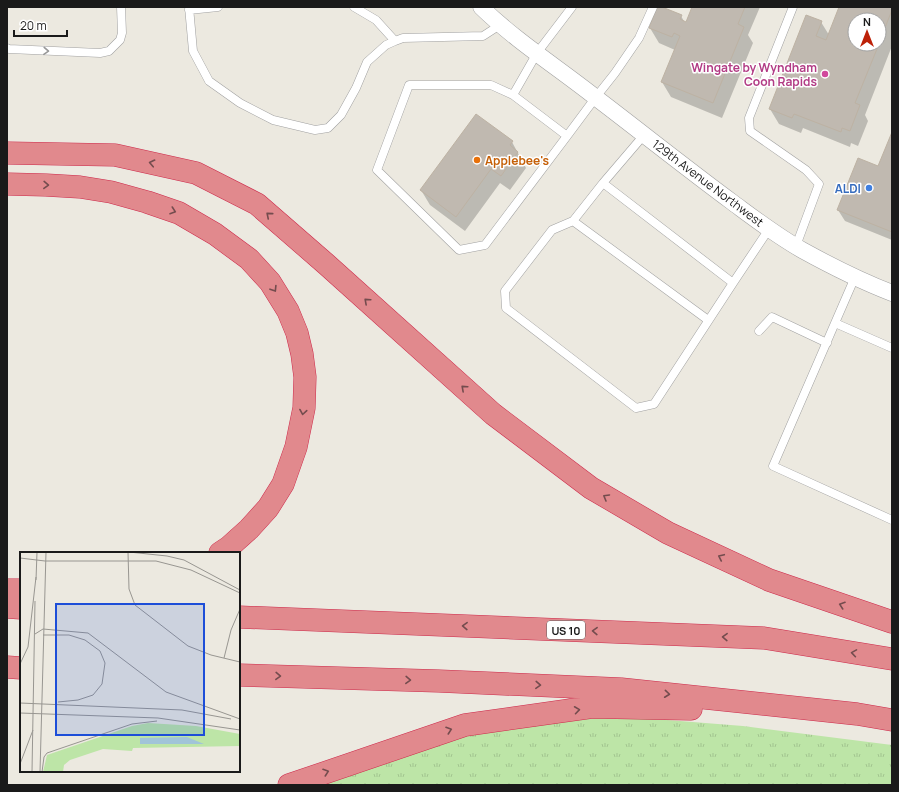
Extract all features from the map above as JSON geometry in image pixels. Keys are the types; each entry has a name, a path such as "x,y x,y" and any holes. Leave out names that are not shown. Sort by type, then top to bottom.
{"highway":[{"path":"7,153 115,155 196,173 257,204 493,414 591,488 668,533 769,580 892,622"},
{"path":"7,184 73,187 111,192 179,213 215,234 249,258 270,282 288,311 297,333 305,377 304,408 296,447 283,484 268,508 249,529 222,552"},
{"path":"7,590 20,590"},
{"path":"7,608 20,608"},
{"name":"US 10","path":"240,617 764,638 892,659"},
{"path":"7,667 20,668"},
{"path":"240,675 439,681 621,689 856,714 892,720"},
{"path":"289,785 465,725 592,708 856,714"}],"street":[{"name":"129th Avenue Northwest","path":"481,7 500,25 769,229 796,246 855,277 892,293"}],"lane":[{"path":"7,48 100,54 109,50 120,40 122,33 121,7"},
{"path":"218,7 189,8 194,51 209,81 240,103 273,120 315,130 328,128 341,115 356,88 367,62 386,45 403,38 483,36 500,25"},
{"path":"354,7 376,20 395,41"},
{"path":"513,95 537,53 572,7"},
{"path":"567,136 513,95 491,86 409,86 377,170 459,250 485,245 615,73 639,38 653,7"},
{"path":"793,7 750,118 750,131 806,170 819,184 796,246"},
{"path":"644,135 573,222 552,230 505,290 506,308 636,408 654,404 769,229"},
{"path":"604,183 733,283"},
{"path":"573,222 708,320"},
{"path":"855,277 773,466 892,520"},
{"path":"759,331 772,317 827,343"},
{"path":"835,323 892,348"}],"green space":[{"path":"594,718 641,718 743,726 892,745 892,785 312,785 461,735"}],"building":[{"path":"657,7 662,7 682,15 680,19 686,22 692,7 745,7 738,24 744,27 713,103 661,82 680,36 674,33 672,37 649,28"},
{"name":"Wingate by Wyndham Coon Rapids","path":"839,7 892,7 887,23 887,12 847,12 847,52 876,52 855,103 860,105 850,131 842,128 841,132 794,114 792,118 769,109 806,15 822,21 816,36 826,40"},
{"name":"Applebee's","path":"476,114 513,141 510,145 518,152 501,176 491,169 456,217 420,190"},
{"name":"ALDI","path":"892,132 892,232 837,210 858,158 878,166"}],"place":[{"name":"Wingate by Wyndham Coon Rapids","path":"825,74"},
{"name":"Applebee's","path":"477,160"},
{"name":"ALDI","path":"869,188"}]}
